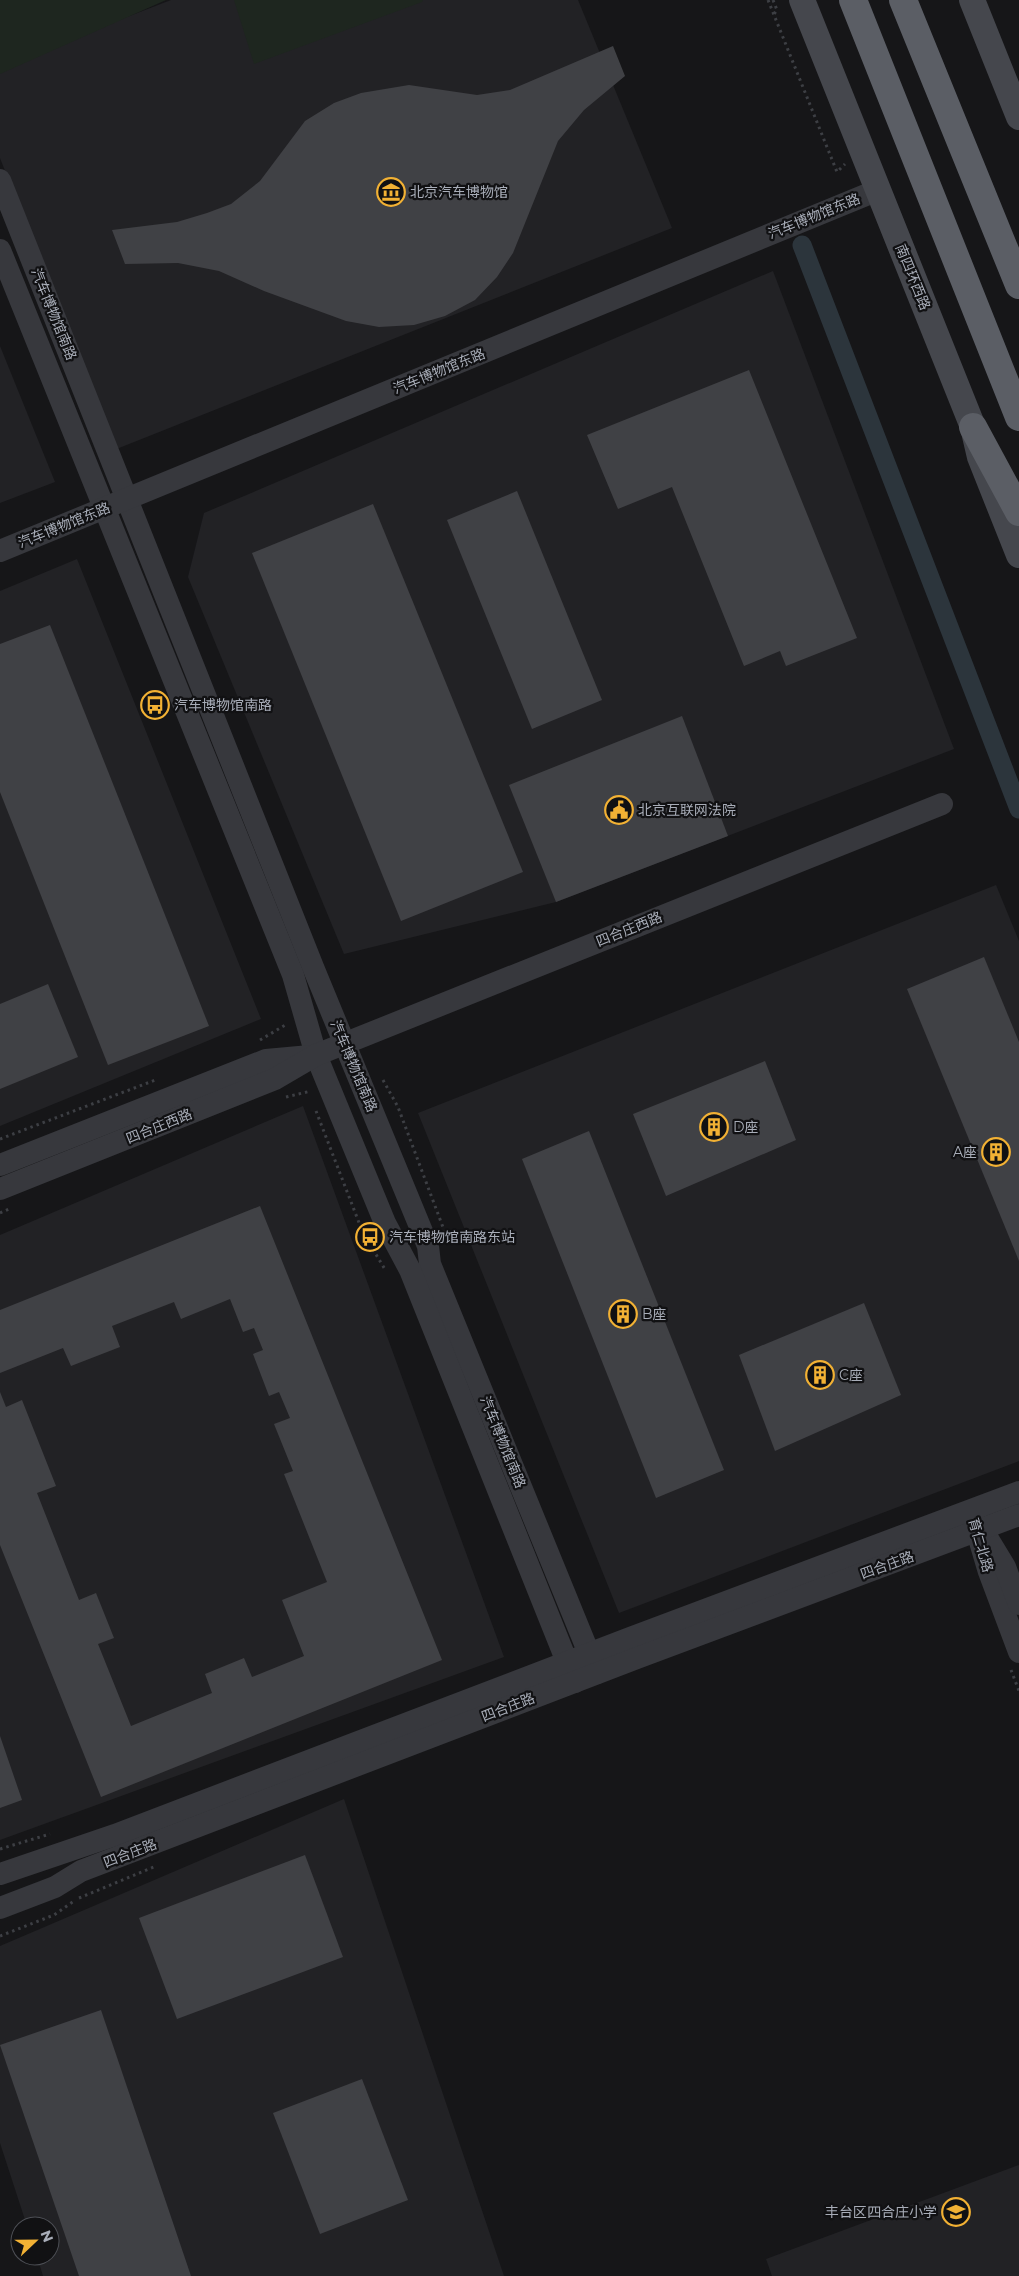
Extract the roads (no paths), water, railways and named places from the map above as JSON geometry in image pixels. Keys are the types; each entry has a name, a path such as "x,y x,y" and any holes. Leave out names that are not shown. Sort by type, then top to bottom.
{"highway":[{"path":"853,0 1019,417"},
{"path":"903,0 1019,285"},
{"path":"973,427 1019,512"}],"main road":[{"name":"南四环西路","path":"802,0 973,427 980,457 1019,555"},
{"path":"972,0 1019,117"}],"street":[{"name":"汽车博物馆南路","path":"0,180 345,1044 428,1246 430,1264 593,1663"},
{"name":"汽车博物馆东路","path":"0,551 878,190"},
{"name":"汽车博物馆南路","path":"0,250 292,975 316,1055 385,1223 410,1270 571,1672"},
{"name":"四合庄西路","path":"0,1189 275,1080 316,1055 942,804"},
{"name":"四合庄西路","path":"0,1165 266,1060 316,1055"},
{"name":"四合庄路","path":"0,1908 55,1887 81,1871 1019,1492"},
{"name":"育仁北路","path":"971,1510 980,1530 1005,1567 1019,1604"},
{"name":"四合庄路","path":"593,1663 1019,1515"},
{"name":"育仁北路","path":"980,1530 989,1572 1019,1652"},
{"name":"四合庄路","path":"0,1874 115,1835 571,1672"}],"waterway":[{"path":"802,245 1019,809"}],"place":[{"name":"北京汽车博物馆","path":"391,192"},
{"name":"汽车博物馆南路","path":"155,705"},
{"name":"北京互联网法院","path":"619,810"},
{"name":"D座","path":"714,1127"},
{"name":"A座","path":"996,1152"},
{"name":"汽车博物馆南路东站","path":"370,1237"},
{"name":"B座","path":"623,1314"},
{"name":"C座","path":"820,1375"},
{"name":"丰台区四合庄小学","path":"956,2212"}]}
